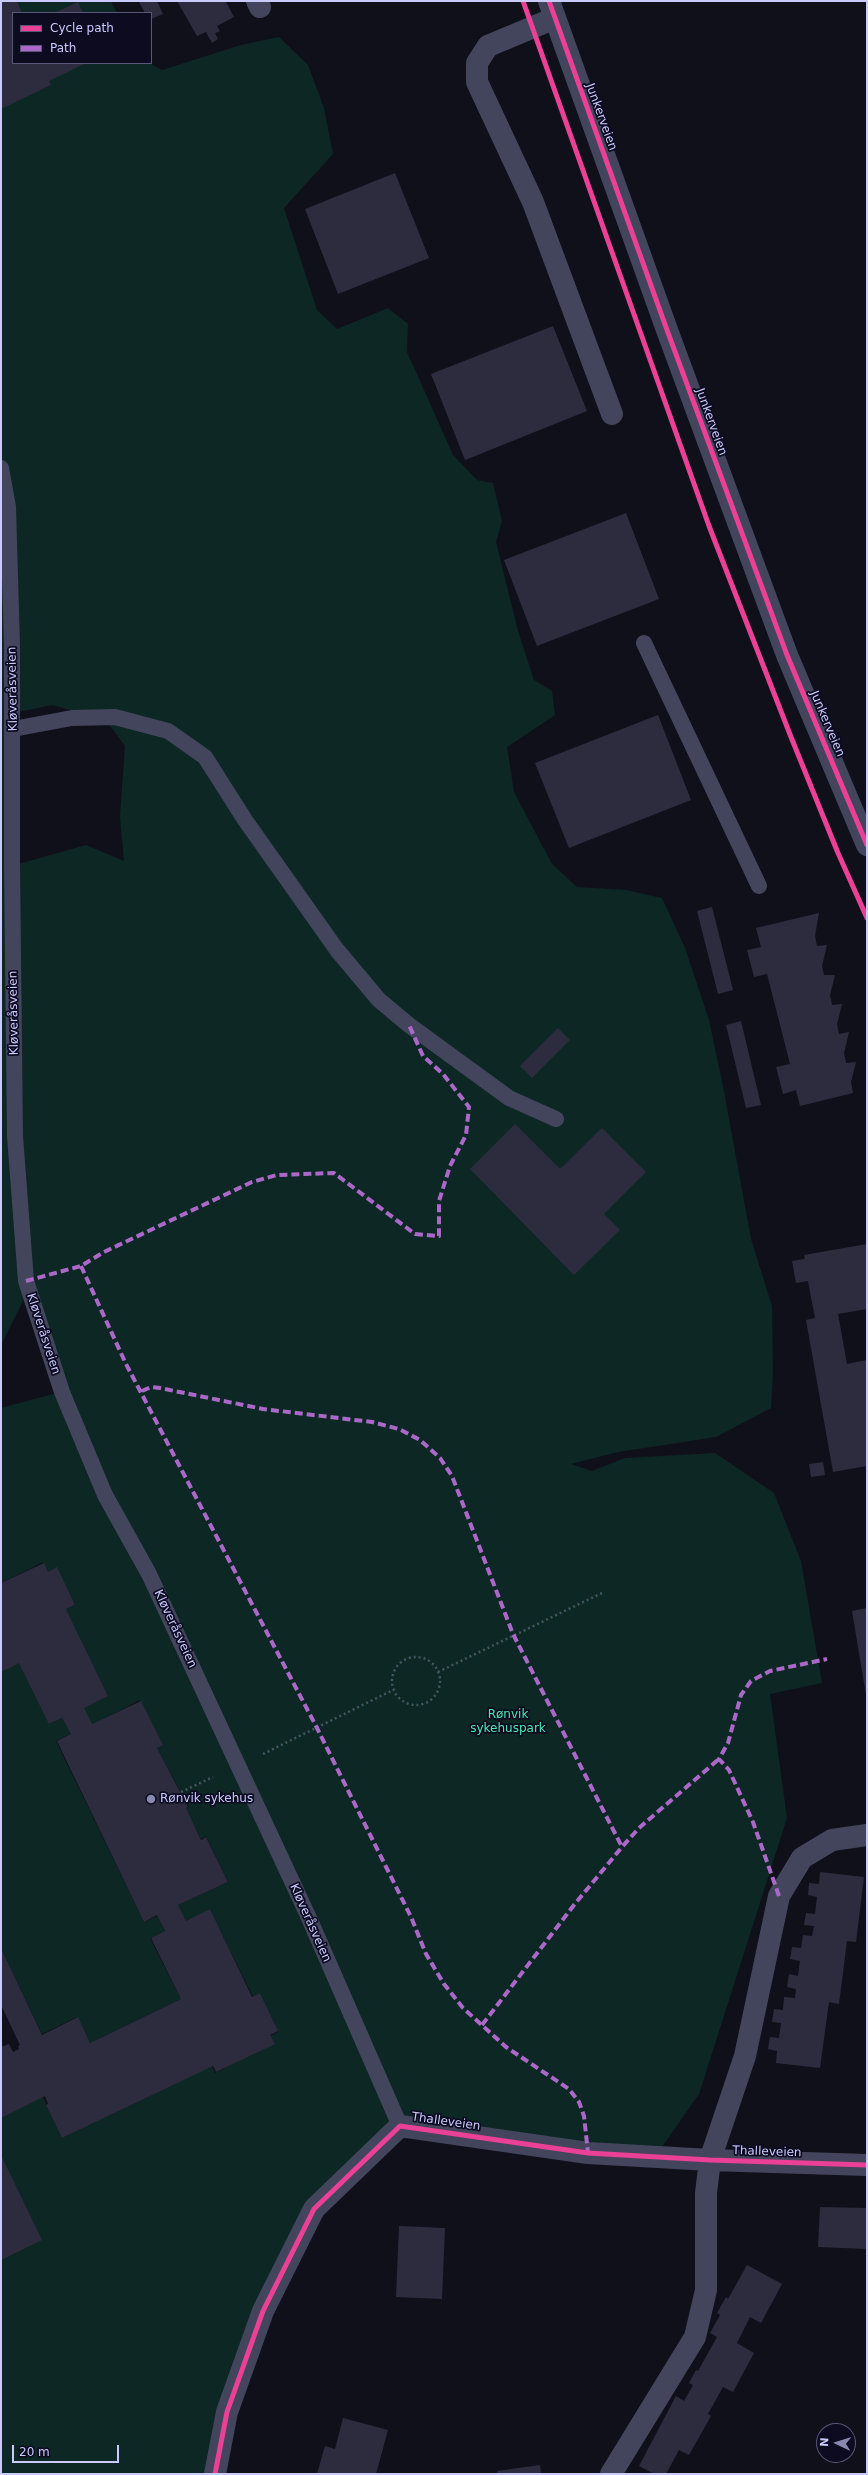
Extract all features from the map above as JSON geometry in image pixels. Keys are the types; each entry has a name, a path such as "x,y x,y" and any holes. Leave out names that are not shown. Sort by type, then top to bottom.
{"street":[{"name":"Junkerveien","path":"612,414 533,202 477,82 476,63 488,46 552,9 664,322 787,655 867,845"},
{"name":"Thalleveien","path":"611,2474 695,2337 706,2290 706,2193 710,2160 745,2056 779,1896 802,1858 832,1840 867,1835"},
{"name":"Thalleveien","path":"215,2474 227,2412 263,2311 314,2209 400,2126 588,2153 710,2160 867,2164"}],"lane":[{"name":"Kløveråsveien","path":"1,468 8,507 13,729 12,866 16,1136 26,1281 62,1392 105,1495 149,1574 308,1918 400,2126"},
{"path":"644,642 759,886"},
{"path":"13,729 72,718 115,717 168,731 205,757 245,820 337,950 379,1000 409,1025 509,1098 556,1119"}],"path":[{"path":"438,1672 604,1592"},
{"path":"411,1657 424,1658 434,1665 438,1672 440,1687 431,1700 425,1704 410,1705 397,1696 393,1690 393,1673 403,1660 411,1657"},
{"path":"258,1756 393,1690"}],"green space":[{"name":"Rønvik sykehuspark","path":"1,1 111,1 116,12 12,12 12,64 151,64 162,70 241,45 279,37 308,65 324,108 333,154 284,208 317,310 337,329 388,308 408,324 407,352 453,455 477,480 493,483 502,521 496,542 518,631 534,680 552,691 555,715 507,747 514,792 552,864 577,887 626,890 662,898 685,948 709,1020 723,1086 751,1239 772,1306 773,1371 771,1408 716,1437 618,1452 571,1464 592,1471 625,1458 715,1453 774,1493 801,1561 822,1683 770,1694 787,1818 699,2094 655,2157 400,2126 314,2209 263,2311 215,2474 1,2474 1,2117 43,2097 62,2138 212,2066 215,2073 273,2044 270,2036 278,2032 260,1993 253,1997 210,1910 186,1921 178,1905 228,1882 206,1836 201,1839 186,1809 189,1807 157,1748 162,1745 140,1700 91,1725 83,1708 108,1696 66,1609 75,1605 57,1568 48,1572 43,1562 1,1583 1,1408 61,1392 27,1293 1,1345","holes":["52,705 105,719 125,746 120,816 124,861 86,845 15,865 14,713"]},
{"path":"19,1662 50,1724 62,1718 71,1734 56,1741 144,1922 158,1916 165,1932 150,1938 181,1999 90,2043 77,2017 42,2034 1,1948 1,1671"}],"building":[{"path":"1,1 17,1 22,12 12,12 12,64 84,64 49,81 51,85 1,109"},
{"path":"157,1 163,14 152,19 152,12 144,12 139,2"},
{"path":"177,1 229,1 226,2 234,17 217,26 220,31 215,33 218,39 212,43 206,32 197,36"},
{"path":"78,2 83,12 56,12"},
{"path":"395,173 429,258 338,294 305,209"},
{"path":"553,326 587,411 465,460 431,374"},
{"path":"626,513 659,599 537,646 504,560"},
{"path":"658,715 691,800 569,848 535,763"},
{"path":"712,907 733,990 718,994 697,911"},
{"path":"819,913 815,936 817,946 827,945 822,966 824,975 835,975 830,995 832,1005 842,1004 837,1024 839,1034 849,1032 844,1053 846,1063 856,1062 851,1082 853,1093 800,1106 796,1090 783,1094 776,1067 790,1064 767,974 754,977 747,950 761,947 756,928"},
{"path":"741,1021 761,1105 746,1108 726,1025"},
{"path":"558,1028 570,1040 532,1078 520,1066"},
{"path":"515,1124 560,1169 602,1128 646,1172 604,1214 620,1230 574,1275 470,1169"},
{"path":"867,1244 867,1309 838,1314 847,1364 867,1360 867,1466 833,1472 806,1320 815,1318 808,1281 796,1283 792,1261 805,1259 804,1255"},
{"path":"823,1462 825,1475 811,1477 809,1464"},
{"path":"44,1563 48,1572 57,1567 75,1605 66,1609 108,1696 84,1708 92,1724 141,1701 163,1745 157,1748 188,1807 186,1808 201,1840 206,1837 228,1882 178,1905 186,1921 210,1909 252,1997 260,1993 278,2031 270,2035 275,2044 216,2072 213,2066 62,2138 46,2105 48,2104 45,2096 1,2118 1,2047 9,2044 13,2052 19,2049 18,2046 20,2045 1,2005 1,1948 42,2035 78,2017 90,2043 181,1999 151,1938 165,1931 157,1915 144,1922 57,1741 71,1734 62,1718 49,1724 19,1663 1,1672 1,1583"},
{"path":"867,1608 867,1695 866,1695 852,1611"},
{"path":"820,1872 864,1877 856,1942 847,1941 839,2004 829,2002 820,2068 776,2063 777,2051 768,2049 770,2037 779,2038 781,2023 772,2022 774,2009 783,2010 784,1997 795,1998 796,1989 787,1987 789,1974 798,1976 800,1961 790,1959 792,1947 801,1948 803,1935 812,1936 814,1926 804,1925 806,1913 815,1914 817,1897 808,1895 809,1883 819,1884"},
{"path":"1,2155 42,2240 1,2260"},
{"path":"820,2207 867,2208 867,2249 818,2247"},
{"path":"399,2226 445,2228 442,2299 396,2297"},
{"path":"747,2265 782,2284 761,2323 750,2317 737,2343 754,2353 733,2392 723,2387 708,2414 711,2416 689,2455 679,2450 666,2474 654,2474 639,2466 676,2396 684,2401 693,2385 689,2383 696,2370 698,2371 717,2337 710,2333 720,2315 717,2313 726,2297 728,2299"},
{"path":"343,2418 388,2430 376,2474 317,2474 325,2446 335,2449"},
{"path":"540,2465 541,2474 498,2474 497,2471"}],"marked path":[{"path":"26,1281 81,1266 104,1252 252,1182 277,1175 334,1173 415,1234 439,1236 439,1201 450,1166 466,1135 469,1107 443,1074 423,1056 409,1025"},
{"path":"81,1266 126,1364 317,1728 411,1917 426,1954 444,1984 463,2008 506,2047 569,2089 579,2102 584,2116 588,2153"},
{"path":"142,1391 151,1387 160,1388 263,1409 372,1422 399,1429 420,1440 440,1458 452,1476 513,1634 622,1847"},
{"path":"779,1896 753,1822 729,1770 719,1759 728,1743 741,1695 751,1681 770,1671 827,1659"},
{"path":"482,2025 574,1905 622,1847 639,1828 719,1759"}],"cycle path":[{"path":"523,1 709,526 791,737 838,853 867,918"},
{"path":"549,1 667,330 787,655 867,845"},
{"path":"215,2474 227,2412 263,2311 314,2209 400,2126 588,2153 710,2160 867,2165"}],"place":[{"name":"Rønvik sykehus","path":"151,1799"}]}
